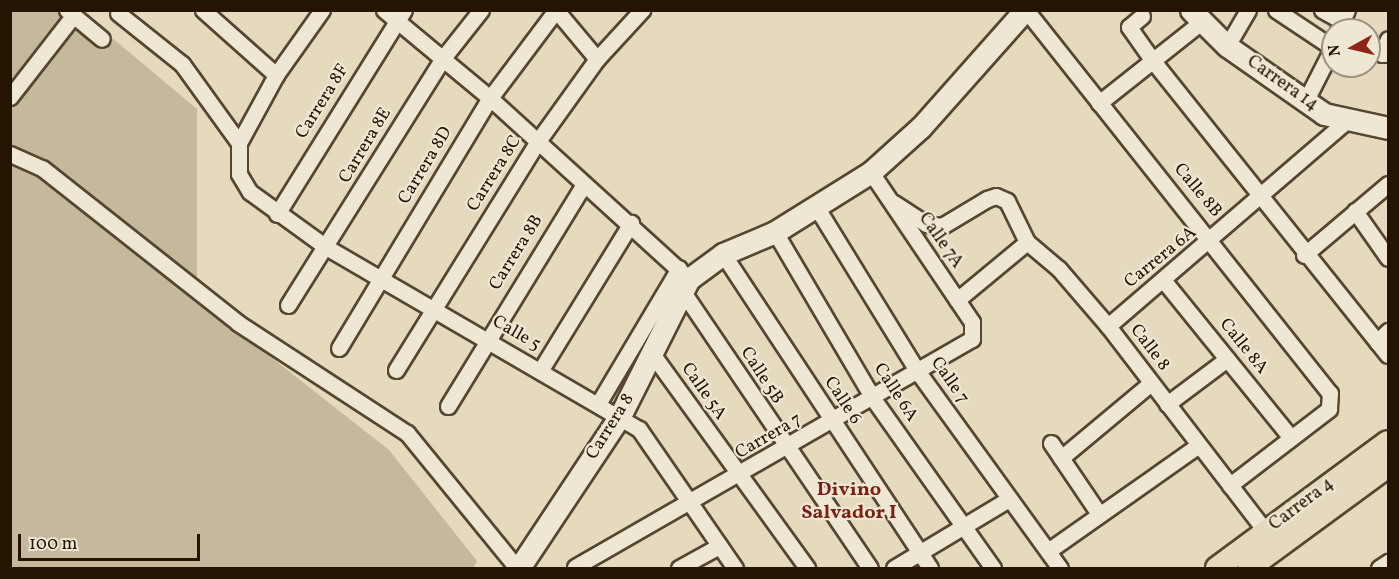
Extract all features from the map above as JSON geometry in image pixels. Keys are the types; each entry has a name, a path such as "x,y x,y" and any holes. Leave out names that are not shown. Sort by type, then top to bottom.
{"main road":[{"name":"Carrera 4","path":"1217,568 1389,442"},
{"name":"Carrera 4","path":"1249,568 1387,469"}],"street":[{"path":"203,10 220,16 276,75"},
{"path":"118,13 182,64 239,143 276,75 322,10"},
{"name":"Carrera 8E","path":"288,305 326,248 443,58 481,10"},
{"name":"Carrera 8C","path":"396,370 538,141 597,59 642,10"},
{"path":"598,404 684,280 723,254 775,232 817,208 871,172 921,127 1025,10"},
{"name":"Calle 8B","path":"1025,10 1099,104 1213,241 1333,401 1291,438"},
{"path":"1227,46 1248,10"},
{"path":"1276,10 1321,40"},
{"path":"1322,10 1338,18"},
{"path":"556,11 597,59"},
{"name":"Carrera 8D","path":"339,348 490,98 556,11"},
{"path":"10,97 70,13 102,39"},
{"name":"Calle 5B","path":"394,14 584,184 631,223 684,280 786,451 870,568"},
{"name":"Carrera 8F","path":"277,214 394,14"},
{"path":"1142,16 1129,27 1153,61 1304,255 1383,336 1389,355"},
{"path":"1099,104 1153,61 1196,17"},
{"name":"Carrera 14","path":"1196,17 1227,46 1305,102 1346,122 1389,128"},
{"path":"1305,102 1321,71"},
{"name":"Carrera 6A","path":"1108,326 1261,200 1346,122"},
{"name":"Calle 5","path":"239,143 239,174 250,192 277,214 326,248 639,429 691,499 735,568"},
{"path":"10,154 42,168 238,323 407,434 518,568"},
{"name":"Calle 7A","path":"871,172 957,300 976,333"},
{"name":"Carrera 8B","path":"448,406 486,339 584,184"},
{"path":"1304,255 1389,184"},
{"name":"Calle 8","path":"889,200 926,224 942,226 996,196 1021,221 1027,242 1059,269 1108,326 1266,532"},
{"name":"Calle 7","path":"817,208 918,372 1060,568"},
{"path":"1355,211 1389,258"},
{"path":"540,370 631,223"},
{"name":"Calle 6A","path":"775,232 874,400 993,568"},
{"path":"957,300 1027,242"},
{"name":"Calle 6","path":"723,254 930,568"},
{"name":"Carrera 8","path":"518,568 620,416 653,355 684,280"},
{"name":"Calle 8A","path":"1164,281 1291,438"},
{"name":"Carrera 7","path":"575,567 691,499 786,451 832,422 874,400 976,333"},
{"name":"Calle 5A","path":"653,355 807,568"},
{"path":"1167,404 1227,359"},
{"path":"1061,458 1151,383"},
{"path":"1230,485 1291,438"},
{"path":"1051,443 1099,514"},
{"path":"1047,551 1199,445"},
{"path":"894,568 920,555 1009,499"},
{"path":"679,568 719,546"},
{"path":"1379,568 1389,562"}],"shaded area":[{"path":"10,11 80,11 197,109 197,299 389,450 477,561 473,568 11,568"}],"district":[{"name":"Divino Salvador I","path":"849,502"}]}
